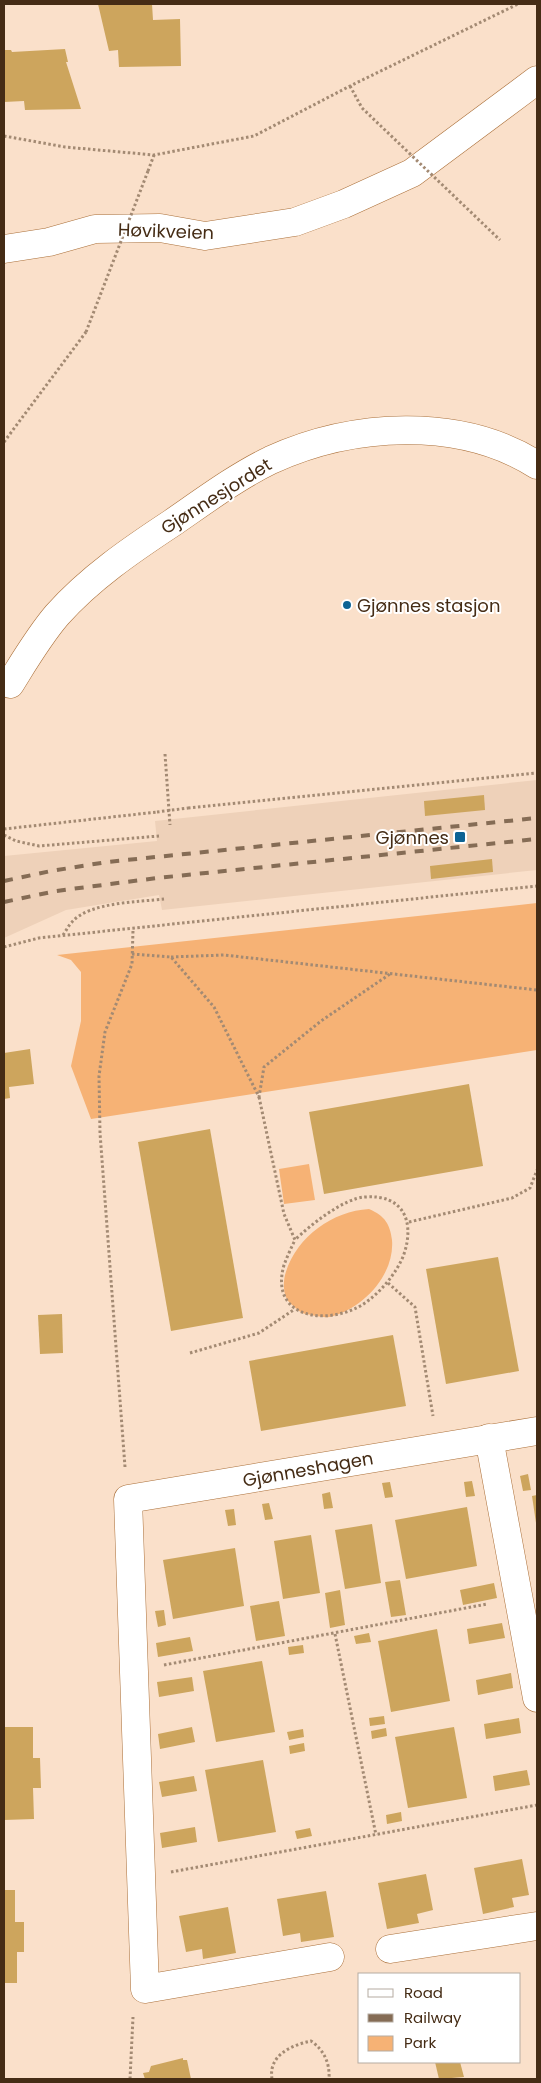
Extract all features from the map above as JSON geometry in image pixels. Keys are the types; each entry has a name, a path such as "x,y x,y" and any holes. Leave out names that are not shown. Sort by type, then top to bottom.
{"street":[{"name":"Høvikveien","path":"4,249 49,242 95,229 160,228 205,236 295,222 344,204 412,173 537,80"},
{"name":"Gjønnesjordet","path":"10,684 36,642 57,615 89,583 125,555 232,482 270,461 300,448 332,439 375,432 418,431 462,436 504,448 537,465"},
{"name":"Gjønneshagen","path":"128,1499 537,1431"},
{"path":"489,1438 537,1698"},
{"path":"128,1499 145,1989 330,1957"},
{"path":"390,1949 537,1926"}],"path":[{"path":"4,136 65,147 154,155 254,136 350,86 518,4"},
{"path":"350,86 362,108 500,240"},
{"path":"4,442 86,332 154,155"},
{"path":"165,754 170,824"},
{"path":"4,829 188,808 537,773"},
{"path":"4,834 16,841 39,846 159,836"},
{"path":"4,947 39,938 133,930 537,886"},
{"path":"63,936 72,921 84,912 100,907 164,899"},
{"path":"128,1499 100,1133 98,1076 104,1032 122,994 132,964 133,930"},
{"path":"132,954 171,957 224,955 537,990"},
{"path":"171,957 214,1007 259,1097 284,1214 295,1240"},
{"path":"259,1097 264,1067 321,1021 390,974"},
{"path":"409,1222 512,1198 530,1188 537,1170"},
{"path":"364,1196 386,1200 400,1207 409,1222 409,1238 402,1261 388,1283 356,1309 334,1315 312,1317 295,1309 284,1297 282,1281 284,1266 295,1240 310,1224 332,1210 364,1196"},
{"path":"388,1283 415,1307 438,1447"},
{"path":"190,1353 259,1334 295,1309"},
{"path":"134,1670 335,1634 519,1598"},
{"path":"335,1634 376,1835"},
{"path":"142,1877 537,1805"},
{"path":"130,2079 133,2015 145,1989"},
{"path":"272,2079 274,2065 282,2051 293,2045 311,2041 321,2047 330,2068 329,2079"}],"shaded area":[{"path":"537,780 537,870 162,910 159,895 66,910 4,938 4,856 157,841 155,821"}],"green space":[{"path":"537,903 537,1050 91,1119 71,1066 81,1021 81,972 71,960 57,955"},
{"path":"309,1164 315,1200 284,1204 279,1169"},
{"path":"369,1209 386,1221 391,1234 392,1253 382,1278 364,1299 341,1313 323,1317 300,1311 288,1301 284,1286 285,1275 297,1249 306,1238 329,1221 355,1211"}],"building":[{"path":"98,4 152,4 153,20 180,19 181,66 119,67 118,50 109,51"},
{"path":"65,49 68,62 66,62 81,109 25,110 24,101 4,102 4,50 11,50 12,52"},
{"path":"484,795 485,810 425,816 424,801"},
{"path":"492,859 493,872 431,879 430,866"},
{"path":"30,1049 34,1084 9,1087 10,1098 4,1099 4,1053"},
{"path":"469,1084 483,1166 324,1194 309,1112"},
{"path":"210,1129 243,1318 171,1331 138,1142"},
{"path":"498,1257 519,1371 446,1384 426,1269"},
{"path":"62,1314 63,1353 40,1354 38,1315"},
{"path":"393,1335 406,1406 261,1431 249,1361"},
{"path":"528,1474 531,1490 523,1491 520,1476"},
{"path":"472,1481 475,1496 466,1497 464,1482"},
{"path":"390,1482 393,1497 385,1498 382,1483"},
{"path":"330,1492 333,1508 324,1509 322,1494"},
{"path":"537,1495 537,1523 536,1523 532,1496"},
{"path":"269,1503 273,1519 265,1520 262,1504"},
{"path":"467,1507 477,1566 406,1579 395,1520"},
{"path":"234,1509 236,1525 228,1526 225,1510"},
{"path":"372,1524 381,1583 345,1589 335,1530"},
{"path":"311,1535 320,1593 283,1599 274,1541"},
{"path":"235,1548 244,1606 173,1619 163,1560"},
{"path":"400,1580 406,1615 391,1617 385,1582"},
{"path":"494,1583 497,1598 463,1605 460,1590"},
{"path":"340,1590 345,1625 330,1628 325,1593"},
{"path":"279,1601 285,1636 256,1641 250,1606"},
{"path":"164,1610 166,1625 158,1627 155,1611"},
{"path":"502,1623 505,1638 469,1644 467,1629"},
{"path":"437,1629 450,1701 391,1712 378,1641"},
{"path":"369,1633 371,1642 356,1644 354,1636"},
{"path":"190,1637 193,1651 158,1657 156,1643"},
{"path":"303,1645 304,1653 289,1655 288,1647"},
{"path":"262,1661 275,1732 216,1742 203,1671"},
{"path":"511,1673 513,1688 478,1695 476,1680"},
{"path":"192,1677 194,1691 159,1697 157,1682"},
{"path":"384,1716 385,1724 370,1726 369,1718"},
{"path":"519,1718 521,1733 486,1739 484,1724"},
{"path":"4,1727 33,1727 33,1758 40,1758 41,1788 33,1788 34,1819 4,1820"},
{"path":"192,1727 195,1742 160,1749 158,1734"},
{"path":"454,1727 467,1798 408,1808 395,1737"},
{"path":"386,1728 387,1736 372,1739 371,1731"},
{"path":"303,1729 304,1737 289,1740 287,1732"},
{"path":"304,1743 305,1751 290,1754 289,1746"},
{"path":"263,1760 276,1832 218,1842 205,1770"},
{"path":"527,1770 530,1785 495,1791 493,1776"},
{"path":"194,1776 197,1791 162,1797 159,1782"},
{"path":"401,1812 402,1821 387,1824 386,1815"},
{"path":"195,1827 197,1842 162,1848 160,1833"},
{"path":"310,1828 312,1836 297,1839 295,1831"},
{"path":"522,1859 529,1895 512,1898 514,1907 483,1914 474,1868"},
{"path":"426,1874 433,1910 417,1914 419,1923 387,1929 378,1883"},
{"path":"4,1890 15,1890 15,1922 24,1922 24,1952 17,1952 17,1983 4,1983"},
{"path":"326,1891 334,1937 301,1942 300,1933 283,1936 277,1899"},
{"path":"228,1907 236,1953 203,1959 202,1949 186,1952 179,1916"},
{"path":"183,2058 183,2060 187,2060 191,2079 145,2079 143,2073 149,2072 151,2066"},
{"path":"435,2063 460,2063 464,2077 439,2079"}],"railway":[{"path":"4,881 107,862 537,818"},
{"path":"4,902 56,891 157,878 537,839"}],"place":[{"name":"Gjønnes stasjon","path":"347,605"},
{"name":"Gjønnes","path":"460,837"}]}
